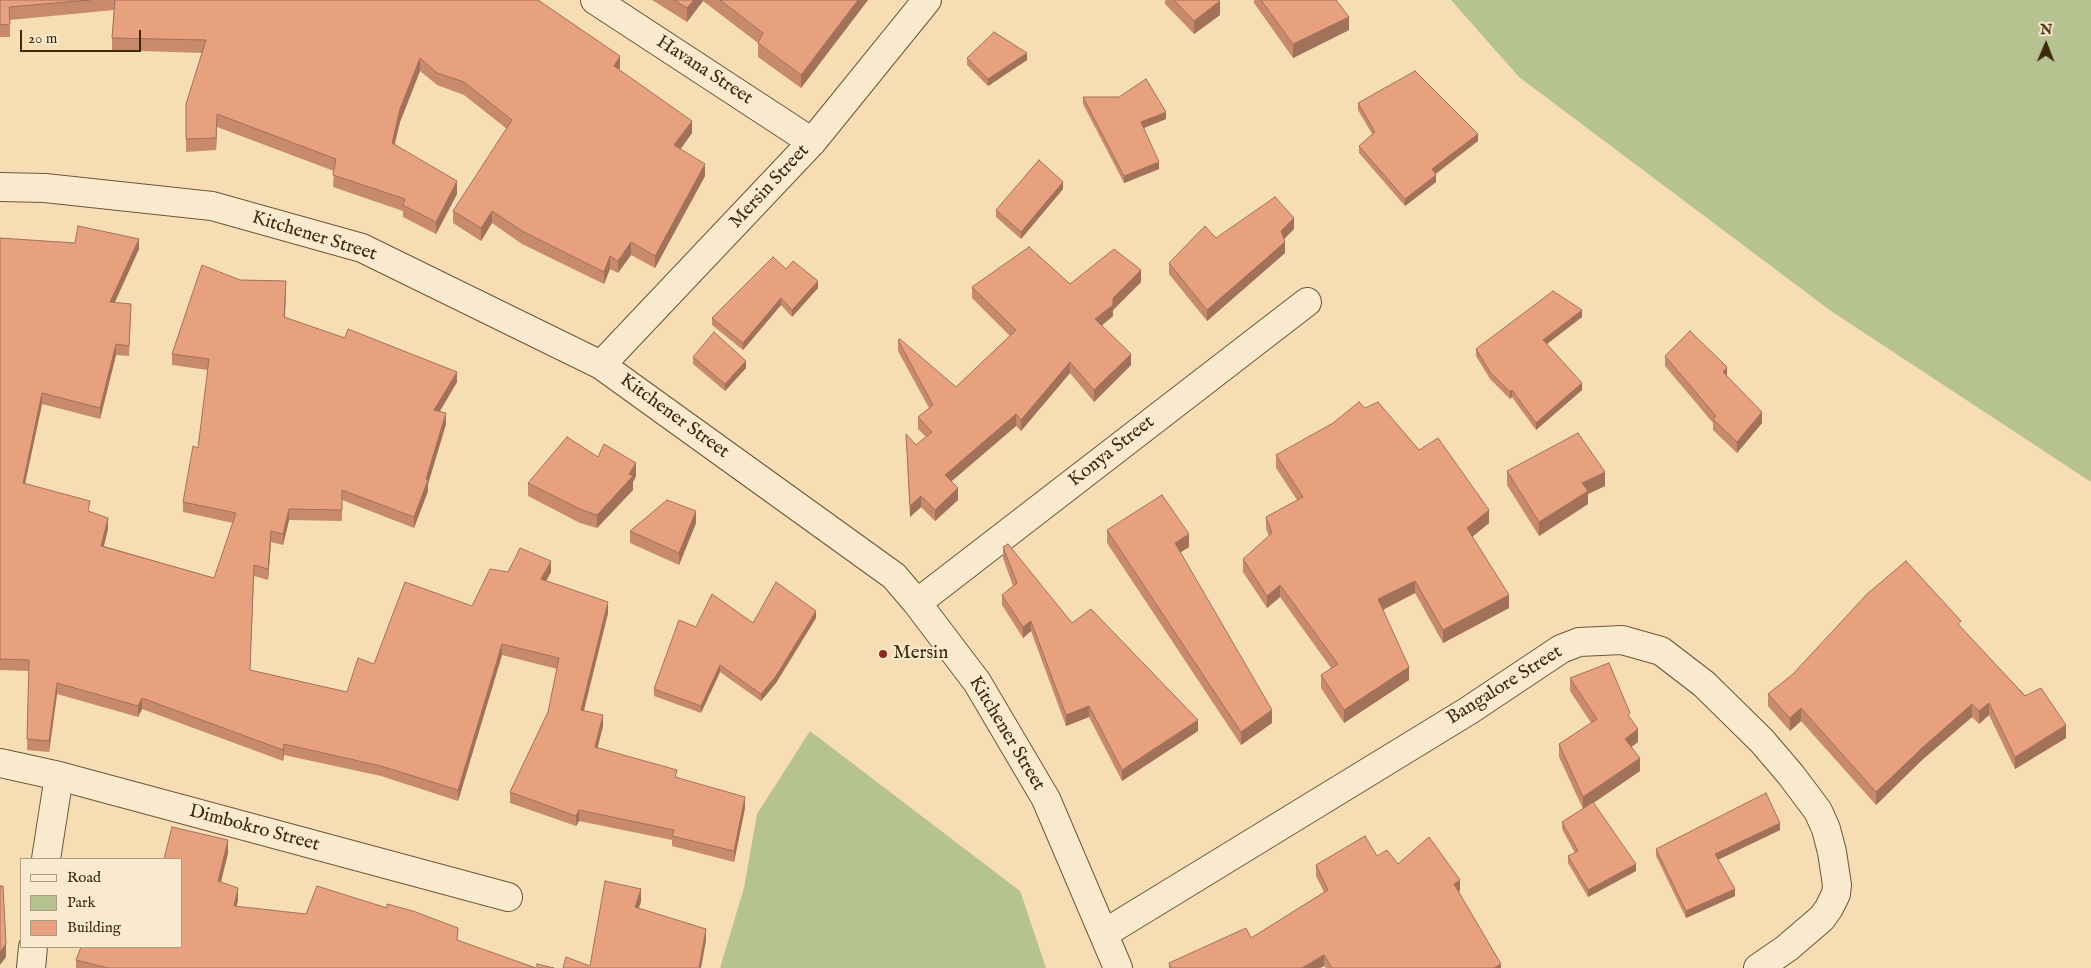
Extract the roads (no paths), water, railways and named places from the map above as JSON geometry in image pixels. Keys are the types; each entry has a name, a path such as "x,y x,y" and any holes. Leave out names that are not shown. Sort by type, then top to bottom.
{"street":[{"name":"Havana Street","path":"595,0 812,142"},
{"name":"Mersin Street","path":"601,365 812,142 927,0"},
{"name":"Kitchener Street","path":"0,187 45,188 212,206 362,248 601,365 894,576 977,682 1046,799 1118,968"},
{"name":"Konya Street","path":"917,603 1307,302"},
{"name":"Bangalore Street","path":"1105,934 1460,716 1561,649 1579,642 1622,640 1661,651 1704,684 1762,741 1791,775 1818,811 1826,829 1836,870 1837,885 1836,894 1830,908 1822,918 1787,948 1758,968"},
{"name":"Dimbokro Street","path":"0,763 59,776 508,897"},
{"path":"46,858 59,776"},
{"path":"31,968 33,948"}],"place":[{"name":"Mersin","path":"883,654"}]}
